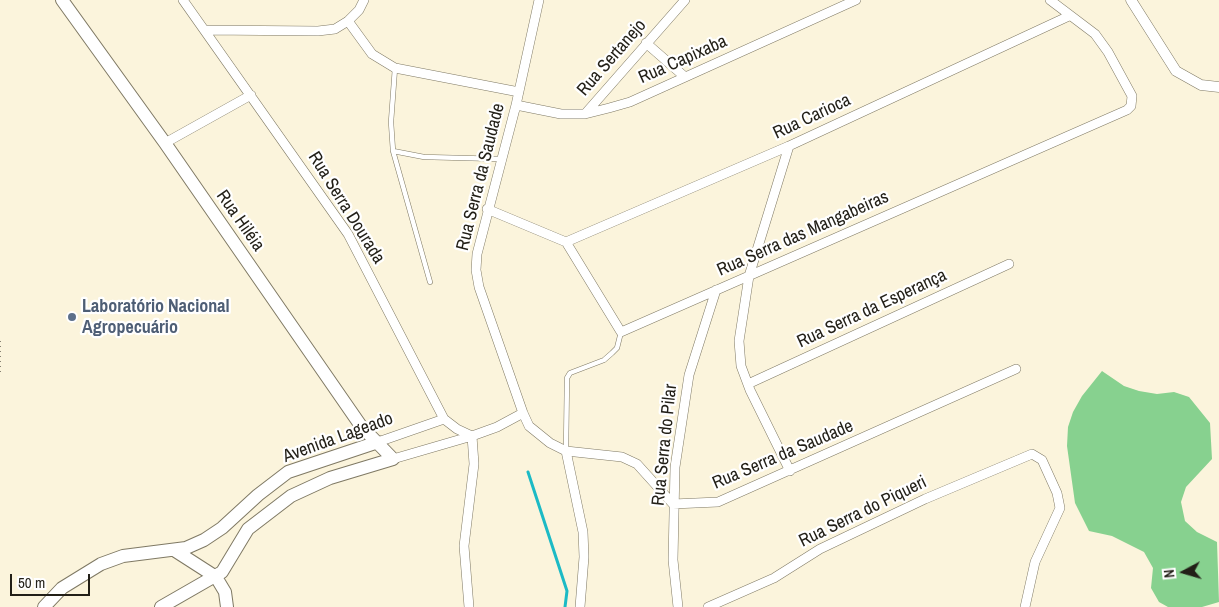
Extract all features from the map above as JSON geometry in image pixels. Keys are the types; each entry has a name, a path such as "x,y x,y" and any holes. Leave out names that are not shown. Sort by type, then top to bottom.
{"main road":[{"name":"Rua Hiléia","path":"62,0 165,143 361,426 393,459"},
{"name":"Avenida Lageado","path":"44,607 62,588 101,564 123,556 186,548 213,536 258,495 288,472 378,442"},
{"name":"Avenida Lageado","path":"161,607 216,577 226,567 248,529 284,500 330,478 393,459"},
{"path":"174,550 216,577 225,592 226,607"}],"street":[{"name":"Rua Serra Dourada","path":"183,0 206,30 348,234 444,419"},
{"path":"206,30 318,31 335,29 348,21 359,10 364,0"},
{"name":"Rua Sertanejo","path":"584,114 685,0"},
{"name":"Rua Capixaba","path":"516,105 561,114 584,114 630,102 856,0"},
{"path":"1050,0 1069,16"},
{"path":"1131,0 1176,71 1201,85 1219,87"},
{"name":"Rua Serra da Saudade","path":"523,413 479,287 476,270 477,254 487,209 516,105 541,2"},
{"name":"Rua Serra das Mangabeiras","path":"621,332 1127,110 1132,102 1132,96 1095,34 1069,16"},
{"name":"Rua Carioca","path":"566,242 789,146 1069,16"},
{"path":"348,21 372,54 395,68 519,92"},
{"path":"646,43 685,76"},
{"path":"165,143 251,95"},
{"path":"789,146 749,276 739,341 741,366 748,384 790,472"},
{"path":"487,209 566,242 621,332"},
{"name":"Rua Serra da Esperança","path":"748,384 1009,264"},
{"name":"Rua Serra do Pilar","path":"678,607 673,560 675,467 689,375 716,290"},
{"name":"Rua Serra da Saudade","path":"673,504 718,502 790,472 1016,369"},
{"path":"472,436 497,427 523,413 529,426 550,443 566,451 622,457 637,464 673,504"},
{"path":"444,419 472,436"},
{"name":"Avenida Lageado","path":"378,442 444,419"},
{"path":"469,607 464,546 474,464 472,436"},
{"name":"Avenida Lageado","path":"393,459 472,436"},
{"path":"566,451 583,532 584,557 580,607"},
{"name":"Rua Serra do Piqueri","path":"708,607 774,578 820,549 1028,454 1036,455 1042,460 1057,493 1060,508 1035,562 1025,607"}],"lane":[{"path":"395,68 391,122 393,150 430,282"},
{"path":"393,150 424,157 501,159"},
{"path":"566,451 567,378 570,373 604,360 617,348 621,332"}],"path":[{"path":"0,341 0,376"}],"green space":[{"path":"1102,371 1124,386 1139,391 1157,394 1174,392 1189,397 1210,423 1212,459 1186,487 1181,502 1185,521 1197,532 1217,542 1219,602 1202,607 1168,607 1159,602 1151,588 1153,568 1144,552 1112,536 1089,531 1075,503 1067,446 1068,427 1073,412 1082,396"}],"waterway":[{"path":"528,472 567,591 565,607"}],"place":[{"name":"Laboratório Nacional Agropecuário","path":"72,317"}]}
